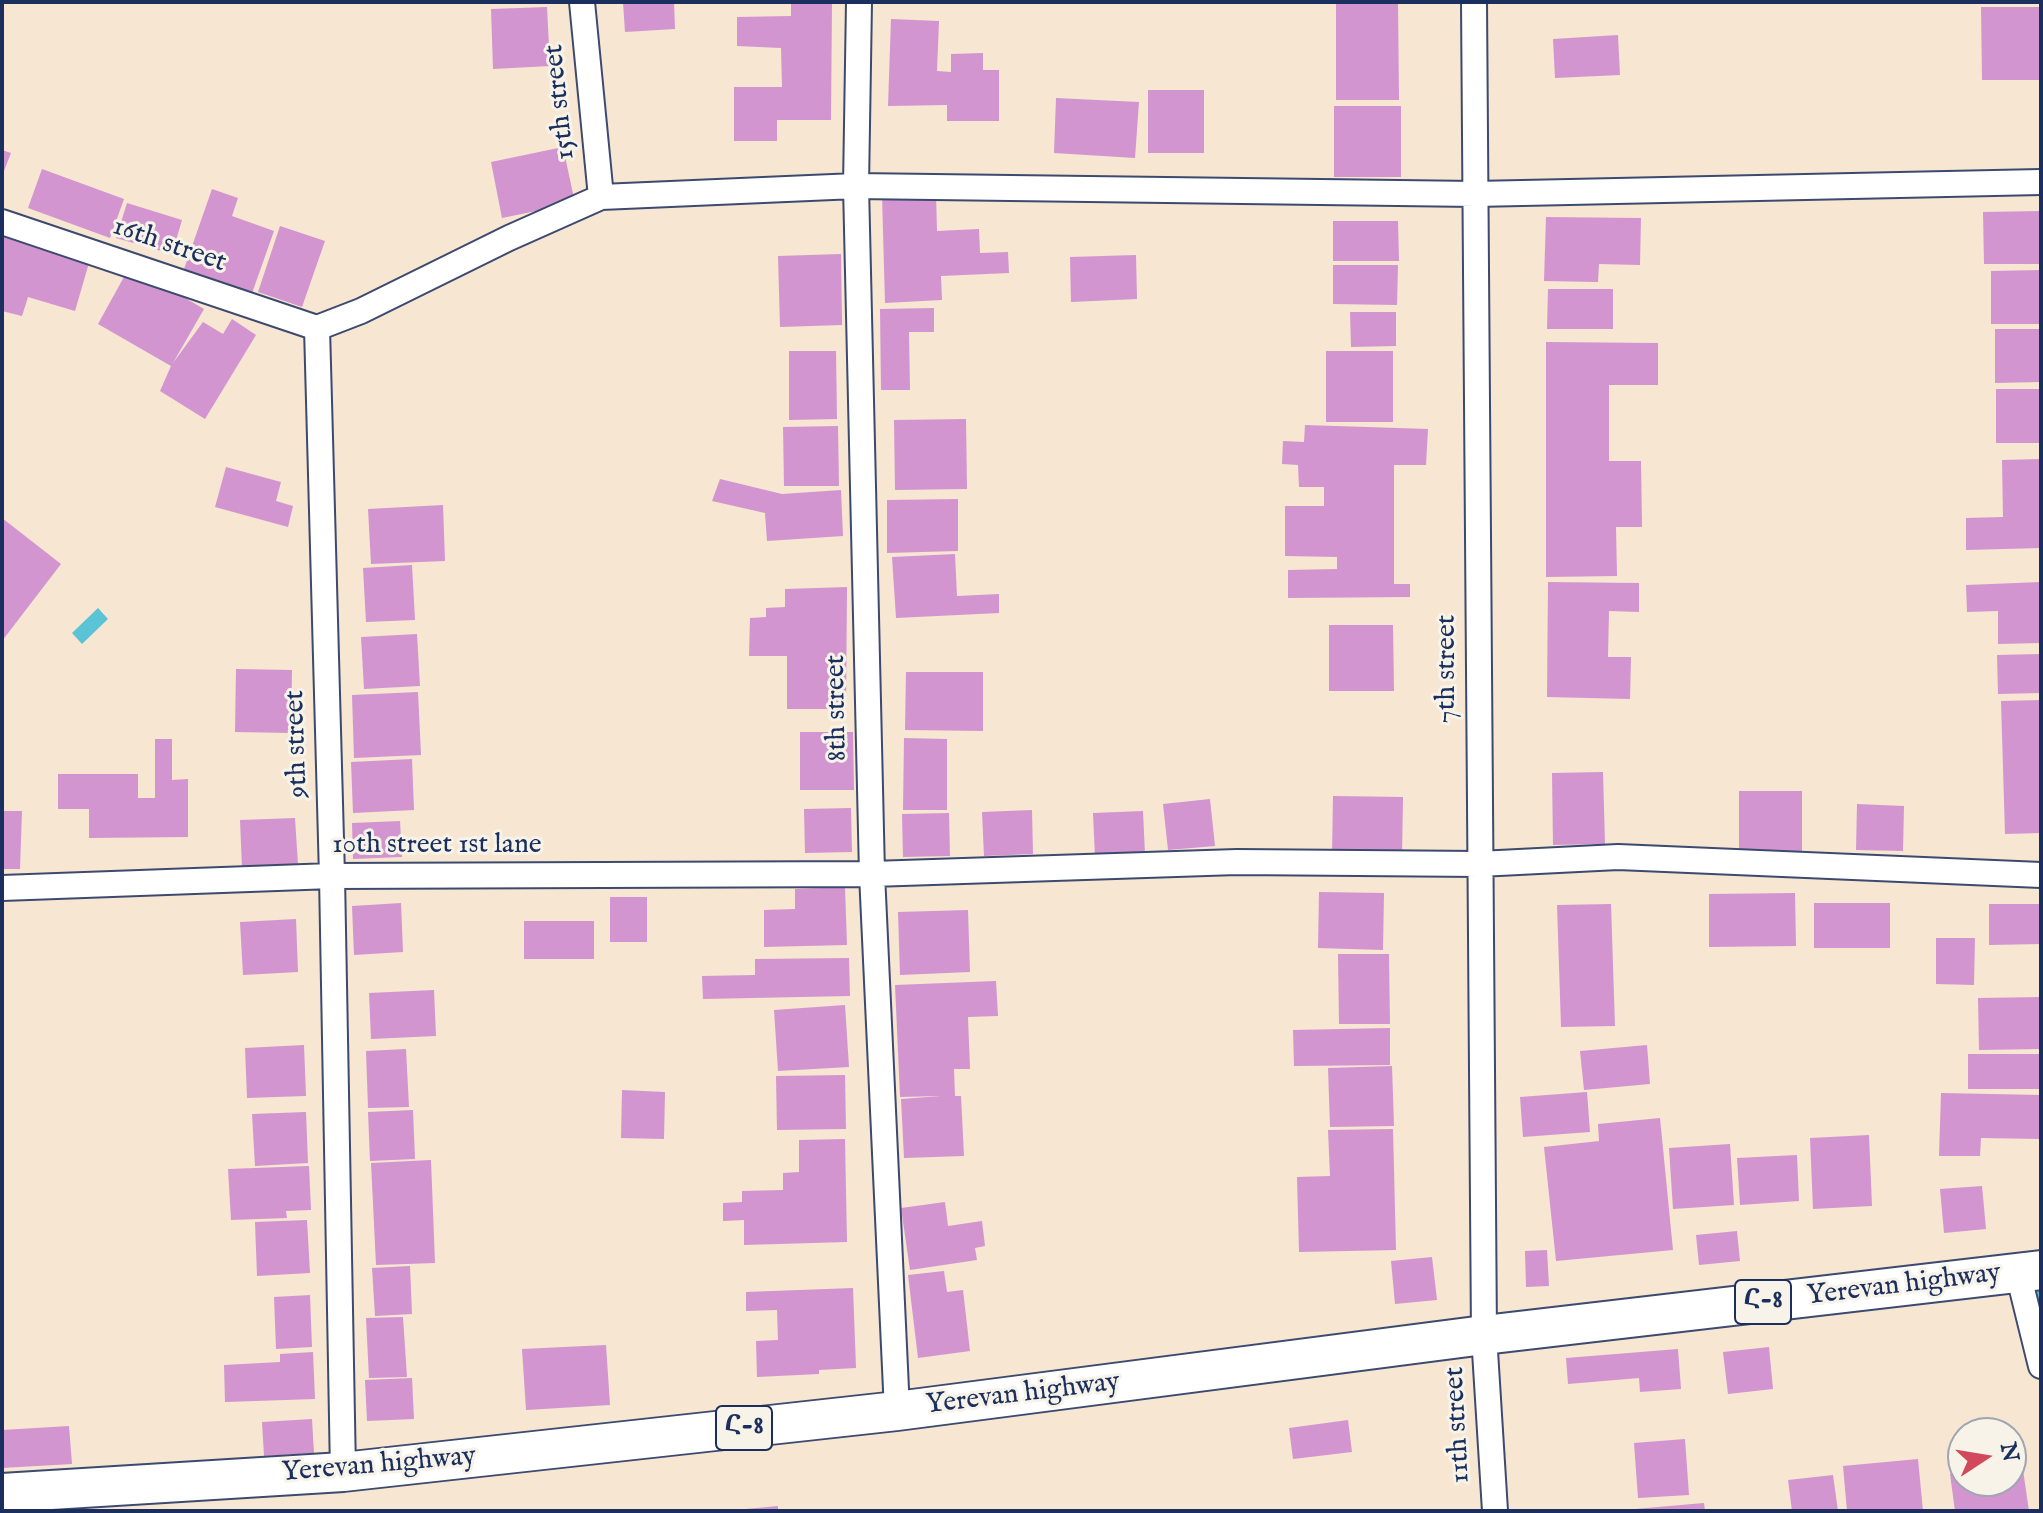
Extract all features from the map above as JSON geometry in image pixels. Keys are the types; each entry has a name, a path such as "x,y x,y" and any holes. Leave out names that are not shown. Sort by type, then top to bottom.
{"main road":[{"name":"Yerevan highway","path":"2,1493 343,1472 897,1411 1484,1335 2029,1271"}],"street":[{"name":"15th street","path":"582,2 601,197"},
{"name":"8th street","path":"859,2 856,186 872,874 897,1411"},
{"name":"7th street","path":"1474,2 1484,1335"},
{"path":"317,328 361,311 509,238 601,197 856,186 1475,194 2041,182"},
{"name":"16th street","path":"2,222 317,328"},
{"name":"9th street","path":"317,328 332,876 343,1472"},
{"name":"10th street 1st lane","path":"2,888 332,876 872,874 1237,862 1479,864 1618,857 2041,875"},
{"path":"2029,1271 2041,1366"},
{"name":"11th street","path":"1484,1335 1495,1511"}],"water":[{"path":"98,608 108,619 82,644 72,633"}],"building":[{"path":"623,2 674,2 675,29 625,32"},
{"path":"791,2 832,2 831,120 777,120 777,141 734,141 734,87 782,87 781,48 737,46 737,17 791,16"},
{"path":"1336,2 1398,2 1399,100 1336,100"},
{"path":"547,7 550,66 493,69 491,9"},
{"path":"1981,7 2041,7 2041,80 1982,80"},
{"path":"891,19 939,21 937,71 951,72 951,54 983,53 983,70 999,70 999,121 947,121 947,105 888,106"},
{"path":"1618,35 1620,75 1555,78 1553,39"},
{"path":"1148,90 1204,90 1204,153 1148,153"},
{"path":"1056,98 1139,102 1135,158 1054,153"},
{"path":"1334,106 1401,106 1401,177 1334,177"},
{"path":"563,147 575,203 502,218 491,162"},
{"path":"2,150 11,153 2,176"},
{"path":"42,169 124,199 110,238 28,208"},
{"path":"212,189 238,198 232,216 274,231 251,296 183,272"},
{"path":"936,193 937,231 979,229 980,253 1008,252 1009,273 941,276 942,300 885,303 882,195"},
{"path":"127,203 182,220 172,254 116,238"},
{"path":"2041,211 2041,264 1984,264 1983,212"},
{"path":"1546,217 1641,218 1640,265 1599,264 1598,282 1544,281"},
{"path":"1333,221 1398,221 1399,261 1333,261"},
{"path":"280,226 325,241 302,307 258,292"},
{"path":"2,231 91,256 75,311 28,297 22,316 2,311"},
{"path":"841,254 842,325 780,327 778,256"},
{"path":"1136,255 1137,299 1071,302 1070,257"},
{"path":"1333,265 1398,265 1397,305 1333,304"},
{"path":"130,266 204,309 173,363 203,322 223,334 232,319 256,335 205,419 160,391 171,366 98,324"},
{"path":"2041,270 2041,324 1991,324 1991,271"},
{"path":"1548,289 1613,289 1613,329 1547,329"},
{"path":"934,308 934,332 909,332 910,390 881,390 880,309"},
{"path":"1350,312 1396,312 1396,346 1351,347"},
{"path":"1995,329 2041,329 2041,382 1995,383"},
{"path":"1546,342 1658,343 1658,385 1609,385 1609,461 1641,461 1642,527 1616,527 1617,576 1546,577"},
{"path":"789,351 836,351 837,419 789,420"},
{"path":"1326,351 1393,351 1393,422 1326,422"},
{"path":"1996,389 2041,389 2041,443 1996,443"},
{"path":"966,419 967,489 895,490 894,420"},
{"path":"1305,425 1428,429 1426,465 1394,465 1394,584 1410,584 1410,597 1288,598 1288,570 1337,569 1337,557 1285,556 1285,506 1324,506 1324,487 1299,487 1298,465 1282,464 1283,441 1304,442"},
{"path":"838,426 839,486 784,486 783,427"},
{"path":"2041,459 2041,548 1966,550 1966,518 2003,517 2002,460"},
{"path":"226,467 281,482 276,501 293,506 288,527 215,507"},
{"path":"720,479 782,494 841,490 843,536 767,541 765,513 712,501"},
{"path":"958,499 958,551 887,553 887,500"},
{"path":"443,505 445,561 371,564 368,509"},
{"path":"2,518 61,564 2,641"},
{"path":"955,554 957,596 999,594 999,613 896,618 892,557"},
{"path":"412,565 415,620 366,622 363,568"},
{"path":"1548,582 1639,583 1639,612 1609,611 1608,657 1631,657 1630,699 1547,697"},
{"path":"2041,582 2041,643 1998,644 1998,611 1967,612 1966,585"},
{"path":"847,587 846,709 787,709 787,656 749,656 750,618 766,617 766,608 785,607 785,589"},
{"path":"1329,625 1393,625 1394,691 1329,691"},
{"path":"417,634 420,686 364,689 361,637"},
{"path":"2041,654 2041,693 1998,694 1997,655"},
{"path":"236,669 292,670 291,733 235,732"},
{"path":"906,672 983,672 983,731 905,730"},
{"path":"418,692 421,755 354,758 352,695"},
{"path":"2041,700 2041,833 2005,834 2001,701"},
{"path":"800,732 853,732 854,790 800,790"},
{"path":"904,738 947,739 947,810 903,810"},
{"path":"155,739 172,739 172,780 188,779 188,837 89,838 89,809 58,809 58,774 138,774 138,798 155,798"},
{"path":"412,759 414,810 353,813 351,762"},
{"path":"1603,772 1605,844 1553,845 1552,773"},
{"path":"1739,791 1802,791 1802,852 1739,852"},
{"path":"1333,796 1403,797 1402,856 1332,855"},
{"path":"1210,799 1215,846 1168,850 1163,804"},
{"path":"1857,804 1904,806 1903,851 1856,850"},
{"path":"851,808 852,852 805,853 804,809"},
{"path":"1032,810 1033,854 984,856 982,812"},
{"path":"2,811 22,811 20,869 2,869"},
{"path":"1143,811 1145,855 1095,857 1093,813"},
{"path":"949,813 950,856 903,857 902,814"},
{"path":"295,818 298,865 242,868 240,820"},
{"path":"400,821 402,857 353,859 352,823"},
{"path":"845,887 847,945 764,947 764,910 795,909 795,889"},
{"path":"1319,892 1384,893 1383,950 1318,948"},
{"path":"1795,893 1796,946 1709,947 1709,894"},
{"path":"610,897 647,897 647,942 610,942"},
{"path":"401,903 403,952 354,955 352,906"},
{"path":"1814,903 1890,903 1890,948 1814,948"},
{"path":"1611,904 1615,1026 1561,1027 1557,905"},
{"path":"1989,904 2041,904 2041,944 1989,945"},
{"path":"968,910 970,972 900,975 898,912"},
{"path":"296,919 298,972 243,975 240,922"},
{"path":"524,921 594,921 594,959 524,959"},
{"path":"1936,938 1975,938 1974,985 1936,984"},
{"path":"1338,954 1389,954 1390,1024 1339,1024"},
{"path":"849,958 850,996 703,999 702,976 755,975 755,959"},
{"path":"996,981 998,1016 968,1017 970,1069 954,1069 955,1096 961,1096 964,1156 904,1158 901,1099 941,1096 900,1097 895,985"},
{"path":"434,990 436,1036 371,1039 369,993"},
{"path":"2041,997 2041,1049 1979,1050 1978,998"},
{"path":"845,1005 849,1067 778,1071 774,1010"},
{"path":"1390,1028 1390,1065 1294,1066 1293,1030"},
{"path":"304,1045 306,1096 247,1098 245,1048"},
{"path":"1647,1045 1650,1084 1584,1090 1580,1051"},
{"path":"406,1049 409,1107 368,1108 366,1051"},
{"path":"1968,1054 2041,1054 2041,1089 1968,1089"},
{"path":"1392,1066 1394,1126 1330,1127 1328,1068"},
{"path":"845,1075 846,1129 777,1130 776,1076"},
{"path":"622,1090 665,1092 664,1139 621,1138"},
{"path":"1587,1092 1590,1132 1523,1137 1520,1097"},
{"path":"1941,1093 2041,1095 2041,1139 1981,1138 1980,1156 1939,1156"},
{"path":"413,1110 415,1159 370,1161 368,1112"},
{"path":"306,1112 308,1163 255,1166 252,1114"},
{"path":"1660,1118 1673,1250 1556,1261 1544,1147 1599,1141 1598,1124"},
{"path":"1393,1129 1396,1250 1299,1252 1297,1177 1330,1176 1328,1130"},
{"path":"1869,1135 1872,1206 1813,1209 1810,1138"},
{"path":"845,1139 847,1242 744,1245 744,1220 723,1221 723,1203 742,1202 742,1191 783,1190 783,1173 799,1172 799,1140"},
{"path":"1730,1144 1734,1205 1673,1209 1669,1148"},
{"path":"1797,1155 1799,1201 1740,1205 1737,1158"},
{"path":"431,1160 435,1263 376,1265 371,1163"},
{"path":"309,1166 311,1210 286,1211 287,1218 231,1220 228,1169"},
{"path":"1982,1186 1986,1229 1944,1233 1940,1189"},
{"path":"945,1202 948,1226 982,1221 985,1246 975,1248 977,1260 910,1270 901,1208"},
{"path":"307,1220 310,1273 257,1276 255,1222"},
{"path":"1737,1231 1740,1261 1699,1265 1696,1235"},
{"path":"1547,1250 1549,1286 1526,1287 1525,1251"},
{"path":"1432,1257 1437,1300 1395,1304 1391,1261"},
{"path":"410,1266 412,1314 375,1316 372,1268"},
{"path":"944,1271 947,1292 963,1290 970,1351 918,1358 908,1275"},
{"path":"853,1288 856,1368 819,1370 819,1374 757,1377 756,1341 778,1340 777,1310 746,1311 746,1292"},
{"path":"310,1295 312,1347 276,1349 274,1297"},
{"path":"403,1317 407,1377 369,1378 366,1318"},
{"path":"606,1345 610,1405 526,1410 522,1349"},
{"path":"1769,1347 1773,1389 1728,1394 1723,1352"},
{"path":"1678,1349 1681,1389 1640,1392 1639,1378 1568,1384 1566,1358"},
{"path":"313,1352 315,1399 225,1402 224,1365 280,1362 280,1354"},
{"path":"412,1378 414,1419 367,1421 365,1380"},
{"path":"312,1419 314,1453 264,1456 262,1422"},
{"path":"1348,1420 1352,1452 1293,1459 1289,1428"},
{"path":"69,1426 72,1464 2,1468 2,1430"},
{"path":"1685,1439 1689,1495 1638,1498 1634,1443"},
{"path":"1918,1459 1923,1511 1847,1511 1843,1466"},
{"path":"1833,1475 1838,1511 1792,1511 1788,1480"},
{"path":"1953,1497 2027,1497 2029,1511 1955,1511"},
{"path":"1704,1503 1705,1511 1635,1511 1635,1509"},
{"path":"778,1506 778,1511 746,1511 746,1509"}]}
